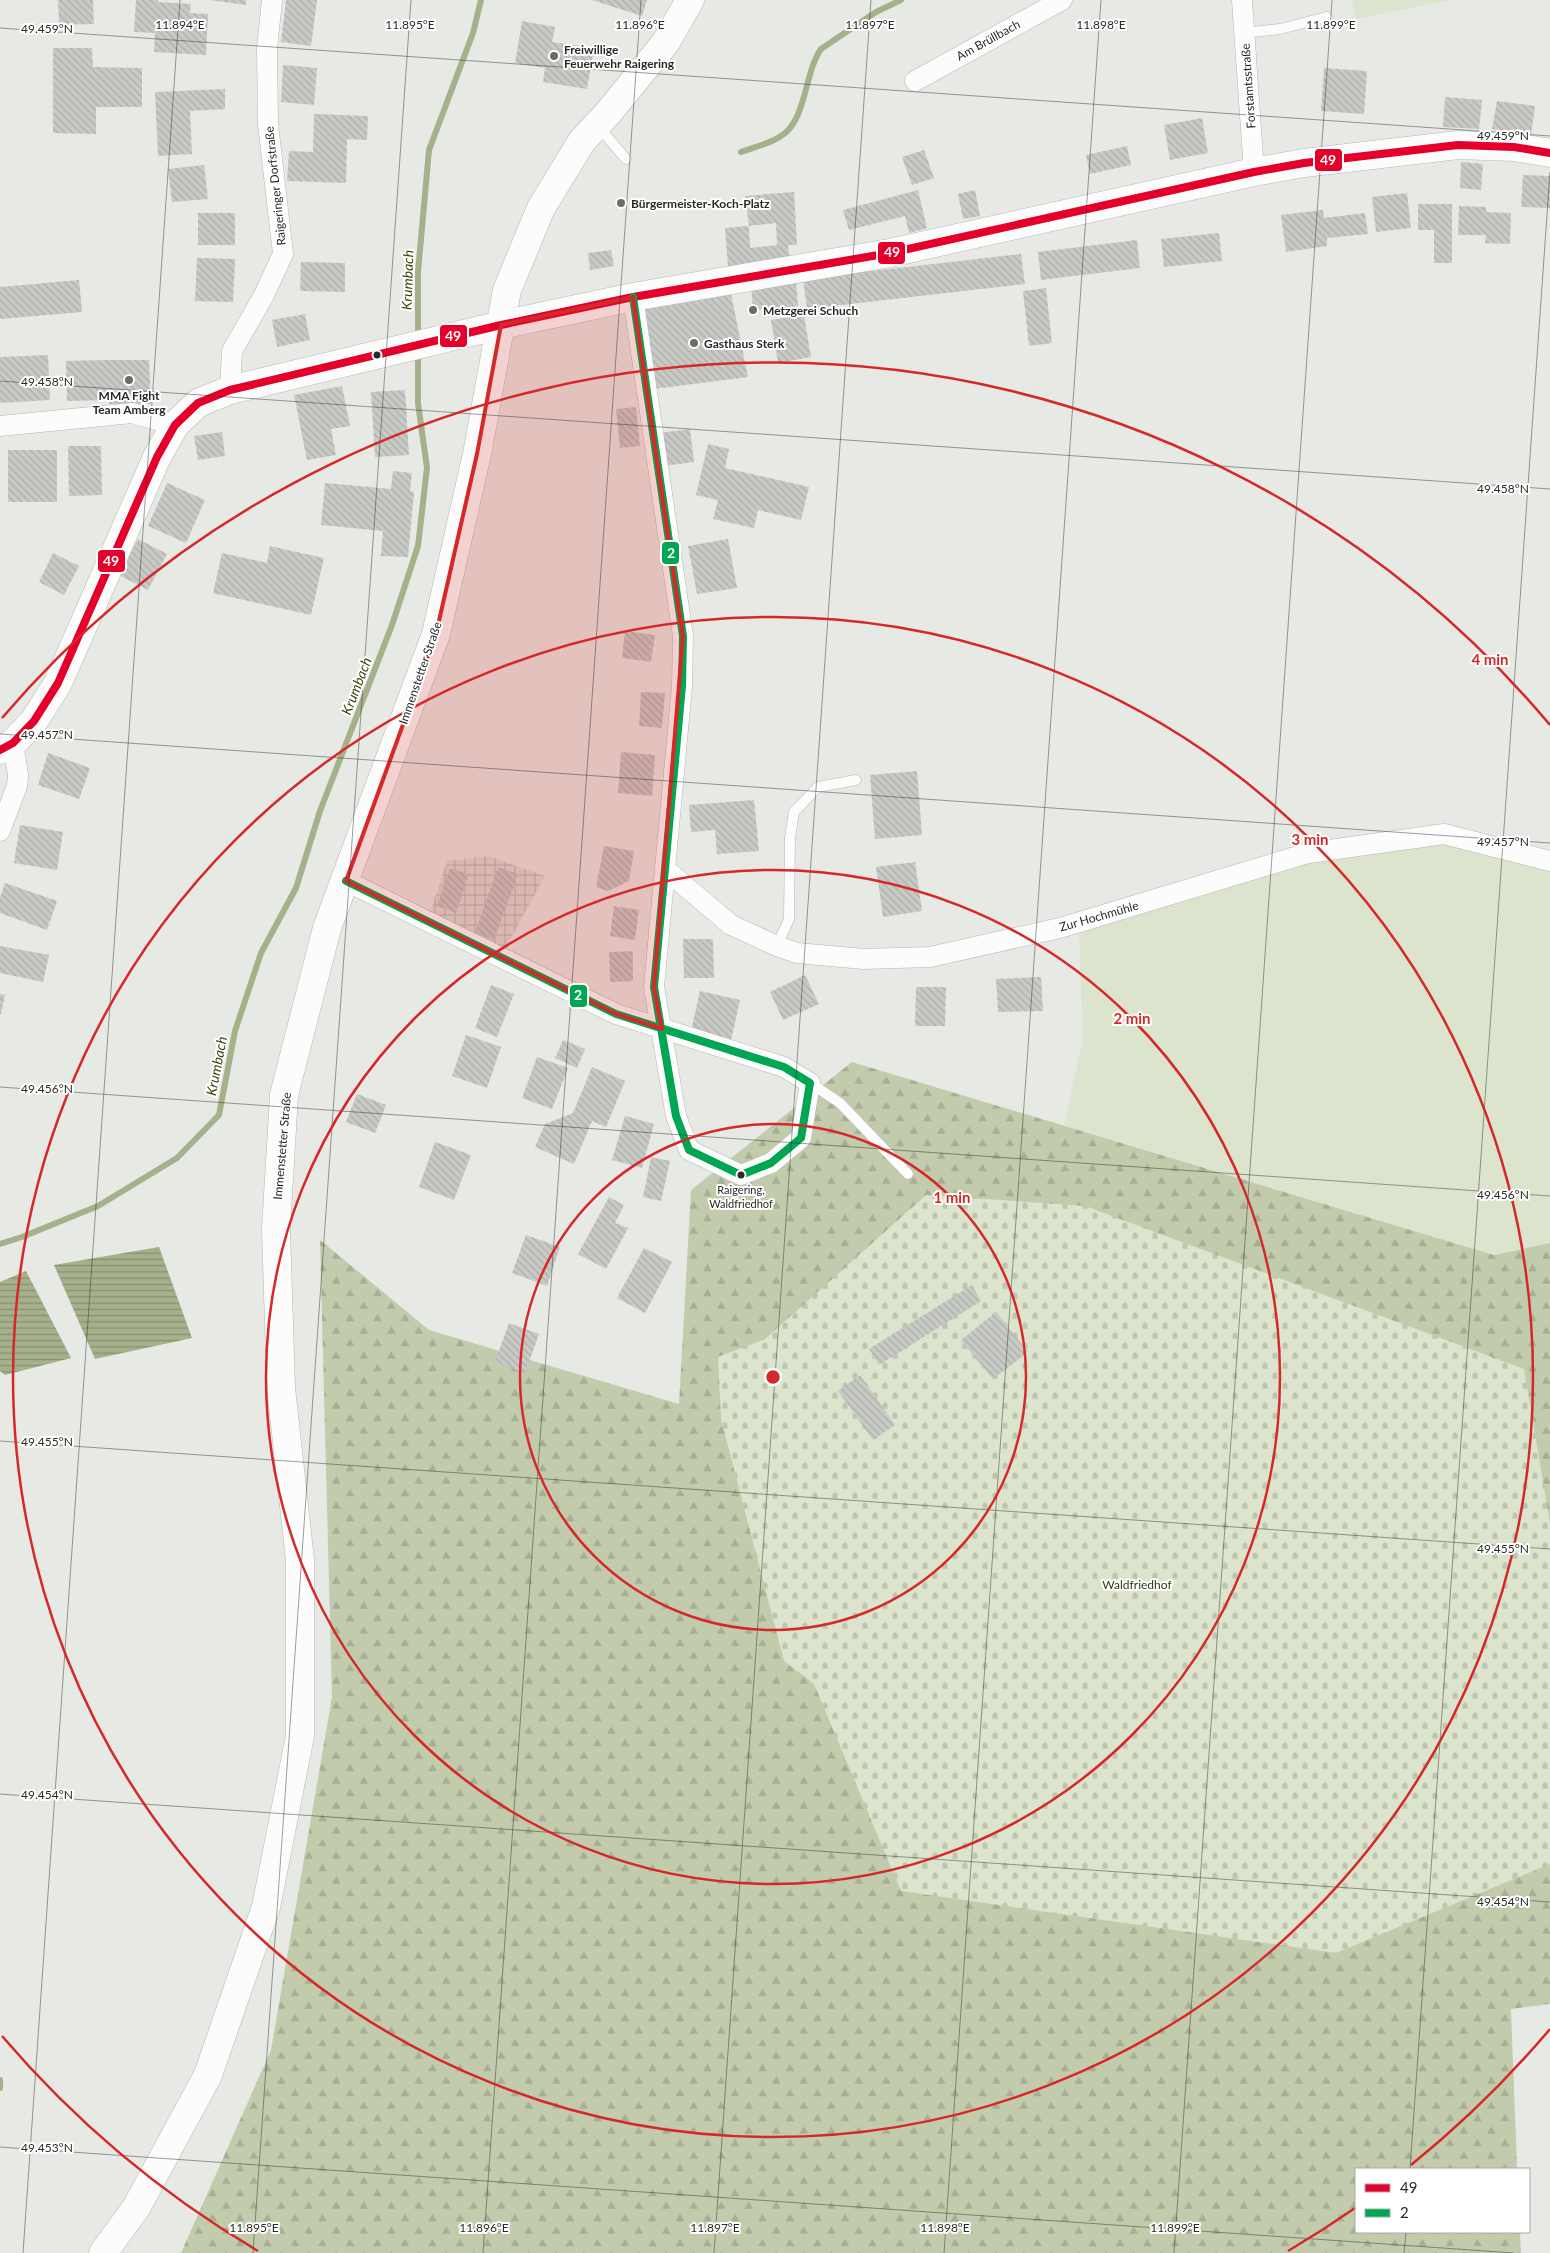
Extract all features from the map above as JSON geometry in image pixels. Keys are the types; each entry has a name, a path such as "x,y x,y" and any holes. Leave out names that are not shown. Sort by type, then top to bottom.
{"main road":[{"name":"Immenstetter Straße","path":"102,2253 136,2208 208,2075 266,1907 300,1736 300,1560 281,1388 276,1229 284,1095 327,928 436,634 477,454 507,290 541,208 582,141 666,42 690,0"},
{"path":"7,746 34,721 58,684 157,457 175,425 198,403 230,390 500,325 632,297 890,253 1254,172 1304,163 1458,145 1514,147 1550,153"}],"street":[{"name":"Raigeringer Dorfstraße","path":"230,390 232,350 263,297 282,254 268,124 267,49 272,0"},
{"name":"Am Brüllbach","path":"915,81 1062,0"},
{"name":"Forstamtsstraße","path":"1242,0 1254,172"},
{"path":"346,881 616,1014 662,1029 784,1067 810,1083 801,1138 770,1163 741,1175 689,1150 676,1116 662,1029 654,987 682,686 683,636 632,297"},
{"path":"0,426 132,413 175,425"},
{"path":"0,832 18,786 18,775 7,746"},
{"name":"Zur Hochmühle","path":"666,870 730,925 797,953 864,959 930,957 1069,925 1308,853 1444,834 1550,861"}],"lane":[{"path":"1244,33 1280,29 1327,17"},
{"path":"597,125 626,159"},
{"path":"777,946 789,919 790,838 794,812 818,788 856,780"},
{"path":"810,1083 840,1103 908,1174"}],"highlighted area":[{"path":"633,297 683,636 654,987 662,1029 616,1014 346,881 436,634 477,454 501,325"}],"shaded area":[{"path":"488,856 545,876 505,949 430,913 447,861"},
{"path":"159,1247 192,1338 95,1359 54,1265"},
{"path":"26,1271 71,1358 5,1375 0,1371 0,1282"}],"green space":[{"path":"1352,0 1451,0 1356,19"},
{"path":"1444,834 1550,861 1550,1243 1494,1255 1064,1125 1083,1039 1079,934 1134,907 1308,853"},
{"path":"852,1062 1494,1255 1550,1243 1550,2004 1511,2009 1517,2168 1355,2168 1355,2233 1520,2233 1521,2253 181,2253 271,2050 332,1697 320,1240 429,1330 679,1404 691,1190"},
{"name":"Waldfriedhof","path":"926,1195 1085,1206 1524,1369 1550,1523 1550,1864 1336,1953 901,1891 814,1684 784,1661 721,1419 718,1357 765,1339"}],"building":[{"path":"58,0 93,0 94,24 59,25"},
{"path":"136,0 158,0 158,2 191,4 190,13 208,14 206,55 154,52 155,33 134,32"},
{"path":"210,0 246,0 246,5"},
{"path":"286,0 317,0 311,46 281,42"},
{"path":"592,0 647,0 642,16"},
{"name":"Freiwillige Feuerwehr Raigering","path":"522,21 555,27 552,42 594,48 587,89 543,82 545,68 515,63"},
{"path":"53,48 92,48 93,67 142,68 142,107 96,107 96,134 53,133"},
{"path":"283,65 317,68 314,105 281,102"},
{"path":"1324,68 1367,71 1364,114 1321,111"},
{"path":"225,89 225,109 190,111 192,154 158,156 155,92"},
{"path":"1445,97 1482,100 1479,129 1443,127"},
{"path":"1497,101 1535,106 1531,135 1492,129"},
{"path":"314,114 368,116 367,140 347,139 346,183 287,181 289,151 313,152"},
{"path":"1202,118 1208,153 1170,160 1164,125"},
{"path":"1127,146 1131,165 1090,174 1086,155"},
{"path":"924,150 934,178 912,185 902,157"},
{"path":"1461,162 1483,164 1481,190 1460,188"},
{"path":"204,165 208,199 172,202 168,169"},
{"path":"1523,175 1550,176 1550,208 1521,207"},
{"path":"918,190 927,228 909,233 905,216 849,230 843,210"},
{"path":"975,190 980,216 963,219 958,194"},
{"path":"794,192 797,245 788,245 790,263 728,267 725,228 749,226 745,196","holes":["776,223 777,245 750,248 749,226"]},
{"path":"1407,193 1411,228 1376,232 1372,197"},
{"path":"1418,204 1452,204 1452,263 1434,263 1434,230 1418,230"},
{"path":"1459,206 1486,207 1486,212 1511,213 1510,244 1485,243 1486,235 1458,235"},
{"path":"1323,210 1324,218 1365,213 1368,234 1327,238 1327,246 1286,252 1281,215"},
{"path":"198,213 235,213 235,245 198,245"},
{"path":"1219,233 1222,261 1164,267 1161,239"},
{"path":"1137,240 1140,268 1041,280 1038,252"},
{"path":"611,250 614,266 590,270 588,253"},
{"path":"1021,254 1025,284 807,309 803,279"},
{"path":"197,258 235,259 233,302 195,301"},
{"path":"301,262 345,263 345,292 300,291"},
{"path":"79,280 82,312 0,319 0,287"},
{"path":"796,280 798,306 753,310 751,284"},
{"path":"1046,288 1052,343 1029,346 1023,291"},
{"name":"Gasthaus Sterk","path":"731,294 748,377 654,389 643,309"},
{"path":"305,314 310,340 277,347 272,320"},
{"path":"804,315 811,357 778,363 771,320"},
{"path":"48,355 50,400 0,403 0,357"},
{"path":"149,360 151,404 109,404 109,400 67,401 66,361"},
{"path":"342,386 350,426 331,429 336,455 307,460 294,395"},
{"path":"405,390 409,455 375,457 371,392"},
{"path":"636,407 640,446 620,448 616,409"},
{"path":"690,429 694,462 664,466 660,433"},
{"path":"222,432 225,456 198,460 194,436"},
{"path":"708,444 729,449 725,468 809,487 801,520 758,510 754,528 713,519 718,500 696,495"},
{"path":"68,446 101,446 102,495 69,496"},
{"path":"8,450 57,450 57,502 8,502"},
{"path":"393,471 412,473 410,491 414,492 408,557 381,556 383,531 321,525 325,483 391,489"},
{"path":"167,483 205,500 186,543 148,526"},
{"path":"138,539 167,554 148,590 119,575"},
{"path":"728,539 737,588 697,594 688,546"},
{"path":"270,546 324,558 311,615 213,593 222,553 267,563"},
{"path":"53,553 79,566 64,595 39,582"},
{"path":"625,631 655,635 651,662 622,658"},
{"path":"641,692 665,693 662,728 639,726"},
{"path":"621,752 655,755 652,796 618,793"},
{"path":"48,753 90,768 79,799 38,785"},
{"path":"917,771 922,835 875,839 870,775"},
{"path":"754,800 759,851 717,854 715,830 691,832 689,805"},
{"path":"20,825 63,832 57,870 14,863"},
{"path":"604,846 634,851 629,881 608,891 596,887"},
{"path":"915,862 922,911 883,917 876,867"},
{"path":"498,867 518,874 494,940 475,933"},
{"path":"450,868 469,874 456,913 437,906"},
{"path":"5,883 57,901 47,930 0,913 0,897"},
{"path":"614,906 639,910 635,940 610,936"},
{"path":"683,939 713,939 714,978 684,978"},
{"path":"0,946 49,955 43,982 0,973"},
{"path":"633,951 633,981 610,982 609,952"},
{"path":"805,975 819,1004 783,1020 770,992"},
{"path":"1041,977 1043,1011 998,1012 996,979"},
{"path":"491,985 514,994 497,1037 475,1028"},
{"path":"916,987 946,987 945,1026 915,1026"},
{"path":"700,991 740,1000 731,1040 691,1031"},
{"path":"0,994 5,995 1,1014 0,1014"},
{"path":"466,1035 501,1047 487,1088 452,1076"},
{"path":"563,1040 585,1049 577,1068 555,1058"},
{"path":"537,1057 568,1068 552,1109 522,1098"},
{"path":"592,1067 625,1081 606,1127 592,1121 574,1164 535,1147 545,1124 573,1113"},
{"path":"357,1094 386,1105 375,1133 346,1122"},
{"path":"625,1116 654,1124 642,1168 612,1160"},
{"path":"435,1142 471,1155 454,1200 419,1187"},
{"path":"651,1157 670,1161 661,1201 643,1197"},
{"path":"609,1197 624,1205 615,1223 628,1228 606,1269 578,1254"},
{"path":"526,1235 560,1247 547,1286 512,1273"},
{"path":"644,1248 672,1262 645,1313 617,1298"},
{"path":"972,1285 981,1301 879,1365 869,1349"},
{"path":"996,1312 1028,1352 993,1379 961,1340"},
{"path":"509,1323 539,1334 525,1373 495,1362"},
{"path":"860,1375 895,1425 873,1440 838,1391"}],"waterway":[{"name":"Krumbach","path":"418,339 418,272 429,150 473,33 481,0"},
{"path":"741,152 772,141 789,129 801,108 811,70 821,49 876,12 901,0"},
{"name":"Krumbach","path":"0,1244 98,1206 177,1158 219,1115 235,1031 261,953 296,888 320,811 392,625 418,546 427,468 418,403 418,352"},
{"name":"Krumbach","path":"0,2080 0,2088"}],"transit line":[{"name":"49","path":"0,750 13,743 34,721 58,683 157,457 175,425 198,403 230,390 501,325 633,297 890,253 1254,172 1304,163 1458,145 1514,147 1550,153"},
{"name":"2","path":"346,881 616,1014 784,1067 810,1083 801,1138 771,1163 741,1175 689,1150 676,1116 654,987 682,686 683,636 633,297"}],"place":[{"name":"Freiwillige Feuerwehr Raigering","path":"554,56"},
{"name":"Bürgermeister-Koch-Platz","path":"621,203"},
{"name":"Metzgerei Schuch","path":"753,310"},
{"name":"Gasthaus Sterk","path":"694,343"},
{"name":"MMA Fight Team Amberg","path":"129,380"},
{"name":"Raigering, Waldfriedhof","path":"741,1175"}]}
